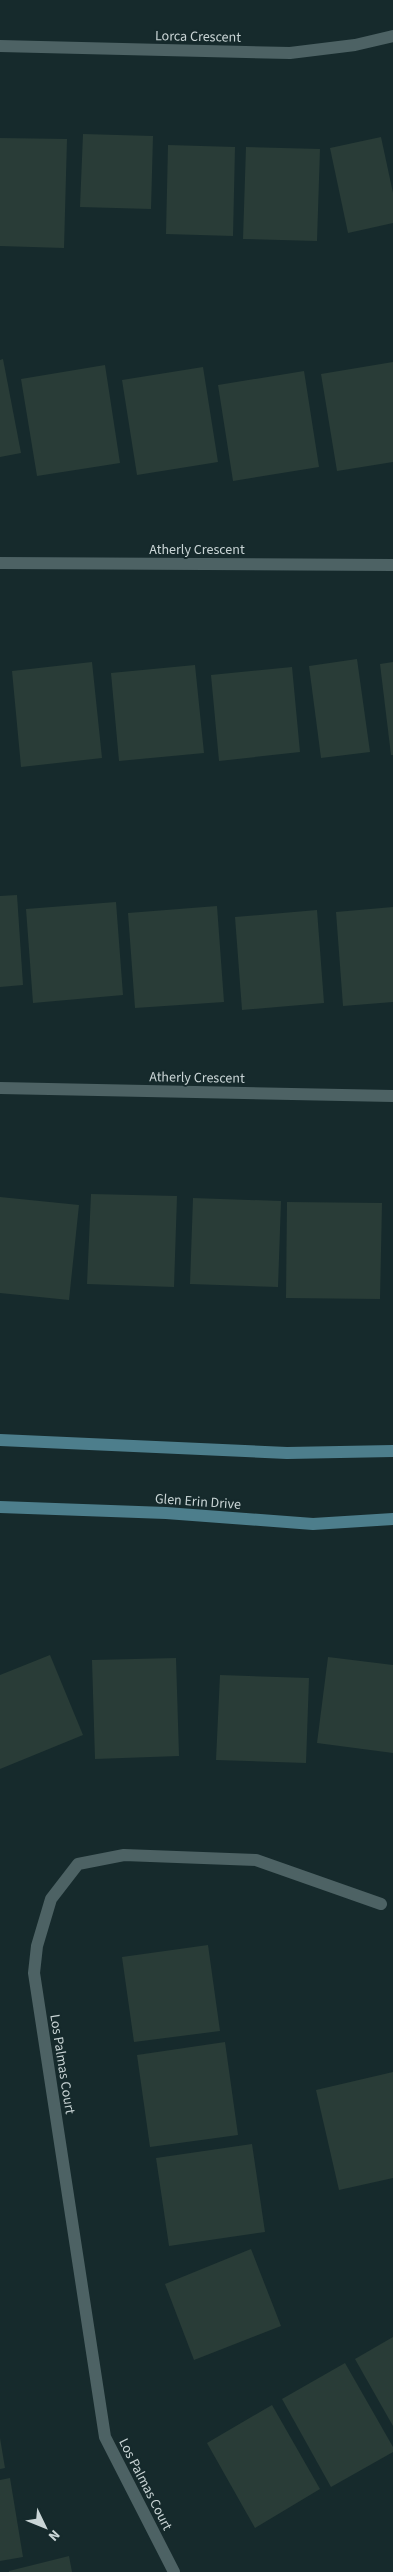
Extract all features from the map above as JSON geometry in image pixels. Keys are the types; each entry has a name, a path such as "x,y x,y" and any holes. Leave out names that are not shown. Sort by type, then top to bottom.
{"street":[{"name":"Lorca Crescent","path":"0,46 290,53 355,46 393,36"},
{"name":"Atherly Crescent","path":"0,563 393,565"},
{"name":"Atherly Crescent","path":"0,1088 393,1096"},
{"path":"0,1440 287,1453 393,1451"},
{"name":"Glen Erin Drive","path":"0,1507 166,1513 313,1524 393,1519"},
{"name":"Los Palmas Court","path":"174,2572 105,2437 34,1973 37,1946 52,1900 78,1864 124,1855 256,1860 381,1904"}],"building":[{"path":"83,134 153,136 151,209 80,207"},
{"path":"381,137 393,193 393,223 348,233 330,148"},
{"path":"0,138 67,139 64,248 0,246"},
{"path":"168,145 235,147 233,236 166,234"},
{"path":"246,147 320,149 317,241 243,239"},
{"path":"3,359 21,453 0,457 0,360"},
{"path":"393,362 393,462 337,471 321,374"},
{"path":"105,365 120,463 37,476 21,379"},
{"path":"203,367 218,462 137,475 122,380"},
{"path":"304,371 319,467 233,481 218,385"},
{"path":"357,659 370,752 321,758 309,666"},
{"path":"92,662 102,758 21,767 12,671"},
{"path":"393,662 393,755 391,755 380,664"},
{"path":"195,665 204,753 119,761 111,673"},
{"path":"292,667 300,752 219,761 211,675"},
{"path":"17,895 23,985 0,987 0,896"},
{"path":"116,902 123,995 33,1003 26,909"},
{"path":"217,906 224,1002 135,1008 128,913"},
{"path":"393,907 393,1002 343,1006 336,912"},
{"path":"317,910 324,1003 242,1010 235,917"},
{"path":"91,1194 177,1196 174,1287 87,1284"},
{"path":"0,1197 79,1205 69,1300 0,1293"},
{"path":"193,1198 281,1201 278,1287 190,1284"},
{"path":"287,1202 382,1203 380,1299 286,1298"},
{"path":"50,1655 83,1735 0,1769 0,1675"},
{"path":"328,1657 393,1665 393,1753 317,1743"},
{"path":"176,1658 179,1756 95,1759 92,1660"},
{"path":"220,1675 309,1678 306,1763 216,1760"},
{"path":"208,1945 220,2031 134,2042 122,1957"},
{"path":"225,2042 238,2135 150,2147 137,2055"},
{"path":"393,2072 393,2178 339,2190 316,2090"},
{"path":"252,2144 265,2232 169,2246 156,2158"},
{"path":"251,2249 281,2326 194,2360 165,2284"},
{"path":"393,2337 393,2426 355,2359"},
{"path":"345,2363 393,2447 393,2452 331,2487 282,2399"},
{"path":"272,2405 320,2489 255,2528 207,2443"},
{"path":"0,2438 5,2468 0,2469"},
{"path":"10,2478 23,2557 0,2561 0,2480"},
{"path":"69,2556 72,2572 9,2572 9,2571"}]}
